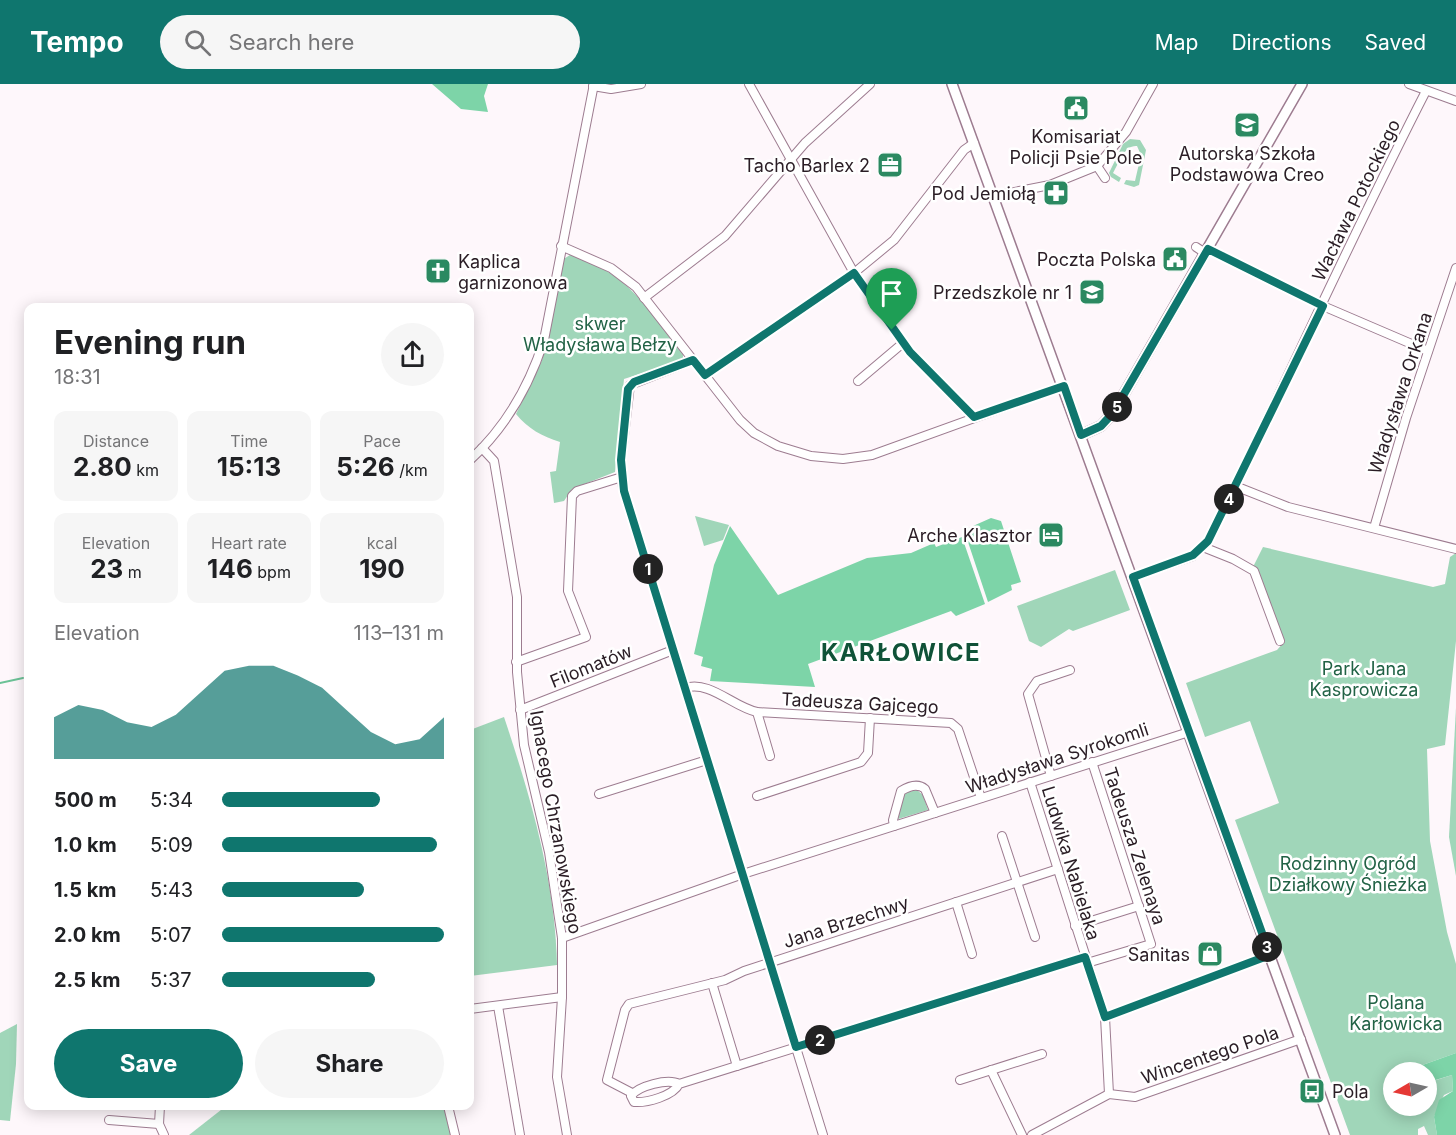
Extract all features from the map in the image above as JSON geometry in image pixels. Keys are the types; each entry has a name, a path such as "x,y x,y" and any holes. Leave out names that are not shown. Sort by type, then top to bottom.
{"street":[{"path":"474,456 506,421 536,365 544,340 593,85 611,89 641,84"},
{"path":"749,84 854,273 903,343 933,377 974,417"},
{"path":"644,298 725,236 822,125 870,84"},
{"path":"952,84 1064,386 1335,1135"},
{"path":"994,196 1050,185 1097,166 1126,132 1153,84"},
{"path":"1081,435 1101,426 1113,413 1302,84"},
{"path":"1409,84 1456,101"},
{"name":"Wacława Potockiego","path":"1203,547 1323,306 1373,194 1426,91"},
{"path":"705,375 854,273 894,240 964,150 974,143"},
{"path":"1097,166 1105,178"},
{"path":"561,246 611,268 636,287 740,420 754,434 787,449 823,458 872,455 1064,386"},
{"path":"1196,247 1323,306 1428,351"},
{"name":"Władysława Orkana","path":"1374,528 1456,268"},
{"path":"858,381 903,343"},
{"path":"693,360 630,385 622,477 823,1135"},
{"name":"Ignacego Chrzanowskiego","path":"482,448 494,461 513,572 517,597 516,662 524,745 549,852 562,938 562,997 557,1077 567,1135"},
{"path":"516,662 586,637 568,591 572,496 577,491 622,477"},
{"path":"1235,486 1288,507 1374,528 1379,532 1456,549"},
{"path":"1133,577 1193,555 1203,547 1233,559 1254,571 1280,641"},
{"name":"Filomatów","path":"520,710 673,650"},
{"path":"1051,776 1028,694 1037,681 1070,670"},
{"name":"Tadeusza Gajcego","path":"685,688 703,686 736,705 757,712 951,723 958,729 981,798"},
{"name":"Tadeusza Gajcego","path":"757,712 770,756"},
{"path":"757,796 861,762 868,753 870,718"},
{"name":"Władysława Syrokomli","path":"562,938 743,874 1189,732"},
{"path":"599,794 707,760"},
{"name":"Tadeusza Zelenaya","path":"1086,960 1151,944 1092,762"},
{"name":"Ludwika Nabielaka","path":"1030,782 1105,1017 1109,1094"},
{"path":"894,826 893,820 901,791 907,788 918,785 925,789 935,813"},
{"path":"1002,836 1035,937"},
{"name":"Jana Brzechwy","path":"632,1093 607,1080 626,1006 712,983 1058,869"},
{"path":"956,902 972,954"},
{"path":"1076,926 1138,906"},
{"path":"1105,1017 1270,955"},
{"path":"679,1084 670,1081 632,1093 634,1102 640,1103 672,1092 679,1084 796,1047 1086,960"},
{"path":"712,983 736,1066"},
{"path":"474,1009 562,997"},
{"path":"498,1006 520,1135"},
{"name":"Wincentego Pola","path":"1032,1135 1109,1094 1135,1096 1301,1039"},
{"path":"960,1080 1042,1054"},
{"path":"991,1070 1022,1135"},
{"path":"160,1110 159,1124 164,1135"},
{"path":"449,1110 455,1135"},
{"path":"109,1120 159,1124"}],"green space":[{"path":"432,84 488,84 484,96 488,112 461,109"},
{"path":"1130,139 1140,140 1146,150 1139,185 1134,187 1124,184 1126,180 1135,181 1141,155 1137,146 1132,146 1125,151 1113,173 1121,178 1119,182 1109,173 1123,144"},
{"name":"skwer Władysława Bełzy","path":"570,255 607,271 635,294 683,354 683,360 624,379 615,472 572,489 564,501 554,503 550,472 556,471 560,442 525,424 516,414 542,360 562,260"},
{"path":"695,516 729,525 723,540 704,546"},
{"path":"991,518 1001,521 1021,582 1011,585 1012,590 988,602 964,530"},
{"path":"730,526 778,595 867,558 911,553 934,543 936,547 962,537 985,604 956,616 951,611 808,664 815,687 710,681 712,669 701,666 703,657 694,654 714,565"},
{"path":"1263,547 1433,587 1445,584 1450,557 1456,553 1456,641 1445,745 1427,749 1430,841 1447,932 1456,964 1456,1053 1431,1062 1383,1062 1383,1116 1434,1116 1437,1135 1428,1135 1424,1126 1418,1129 1418,1135 1350,1135 1235,820 1279,803 1250,721 1205,737 1186,683 1277,650 1284,642 1253,567"},
{"path":"1115,570 1130,610 1073,631 1069,629 1041,647 1029,641 1017,606"},
{"path":"1456,708 1456,876 1449,837"},
{"path":"504,717 540,840 552,902 557,965 474,975 474,728"},
{"path":"917,790 923,795 928,810 898,819 904,793"},
{"path":"17,1024 16,1064 10,1121 0,1120 0,1033"},
{"path":"1456,1053 1456,1135 1437,1135 1434,1117 1437,1116 1439,1100 1453,1091 1452,1075 1437,1080 1437,1062 1431,1062"},
{"path":"1452,1075 1453,1091 1444,1095 1437,1110 1437,1080"},
{"path":"221,1110 446,1110 452,1135 189,1135"}],"waterway":[{"path":"0,683 23,678"}],"place":[{"name":"Komisariat Policji Psie Pole","path":"1076,108"},
{"name":"Autorska Szkoła Podstawowa Creo","path":"1247,125"},
{"name":"Tacho Barlex 2","path":"890,165"},
{"name":"Pod Jemiołą","path":"1056,193"},
{"name":"Poczta Polska","path":"1175,259"},
{"name":"Kaplica garnizonowa","path":"438,271"},
{"name":"Przedszkole nr 1","path":"1092,292"},
{"name":"Arche Klasztor","path":"1051,535"},
{"name":"Sanitas","path":"1210,954"},
{"name":"Pola","path":"1312,1091"}],"district":[{"name":"KARŁOWICE","path":"901,652"}],"route":[{"path":"1208,249 1323,306 1281,396 1208,541 1193,555 1133,577 1270,955 1105,1017 1085,957 796,1047 624,491 621,460 628,389 634,382 693,360 705,375 854,273 892,330 933,377 974,417 1064,386 1081,435 1101,426 1113,413 1208,249"}],"park label":[{"name":"Park Jana Kasprowicza","path":"1364,678"},
{"name":"Rodzinny Ogród Działkowy Śnieżka","path":"1348,873"},
{"name":"Polana Karłowicka","path":"1396,1012"}]}
